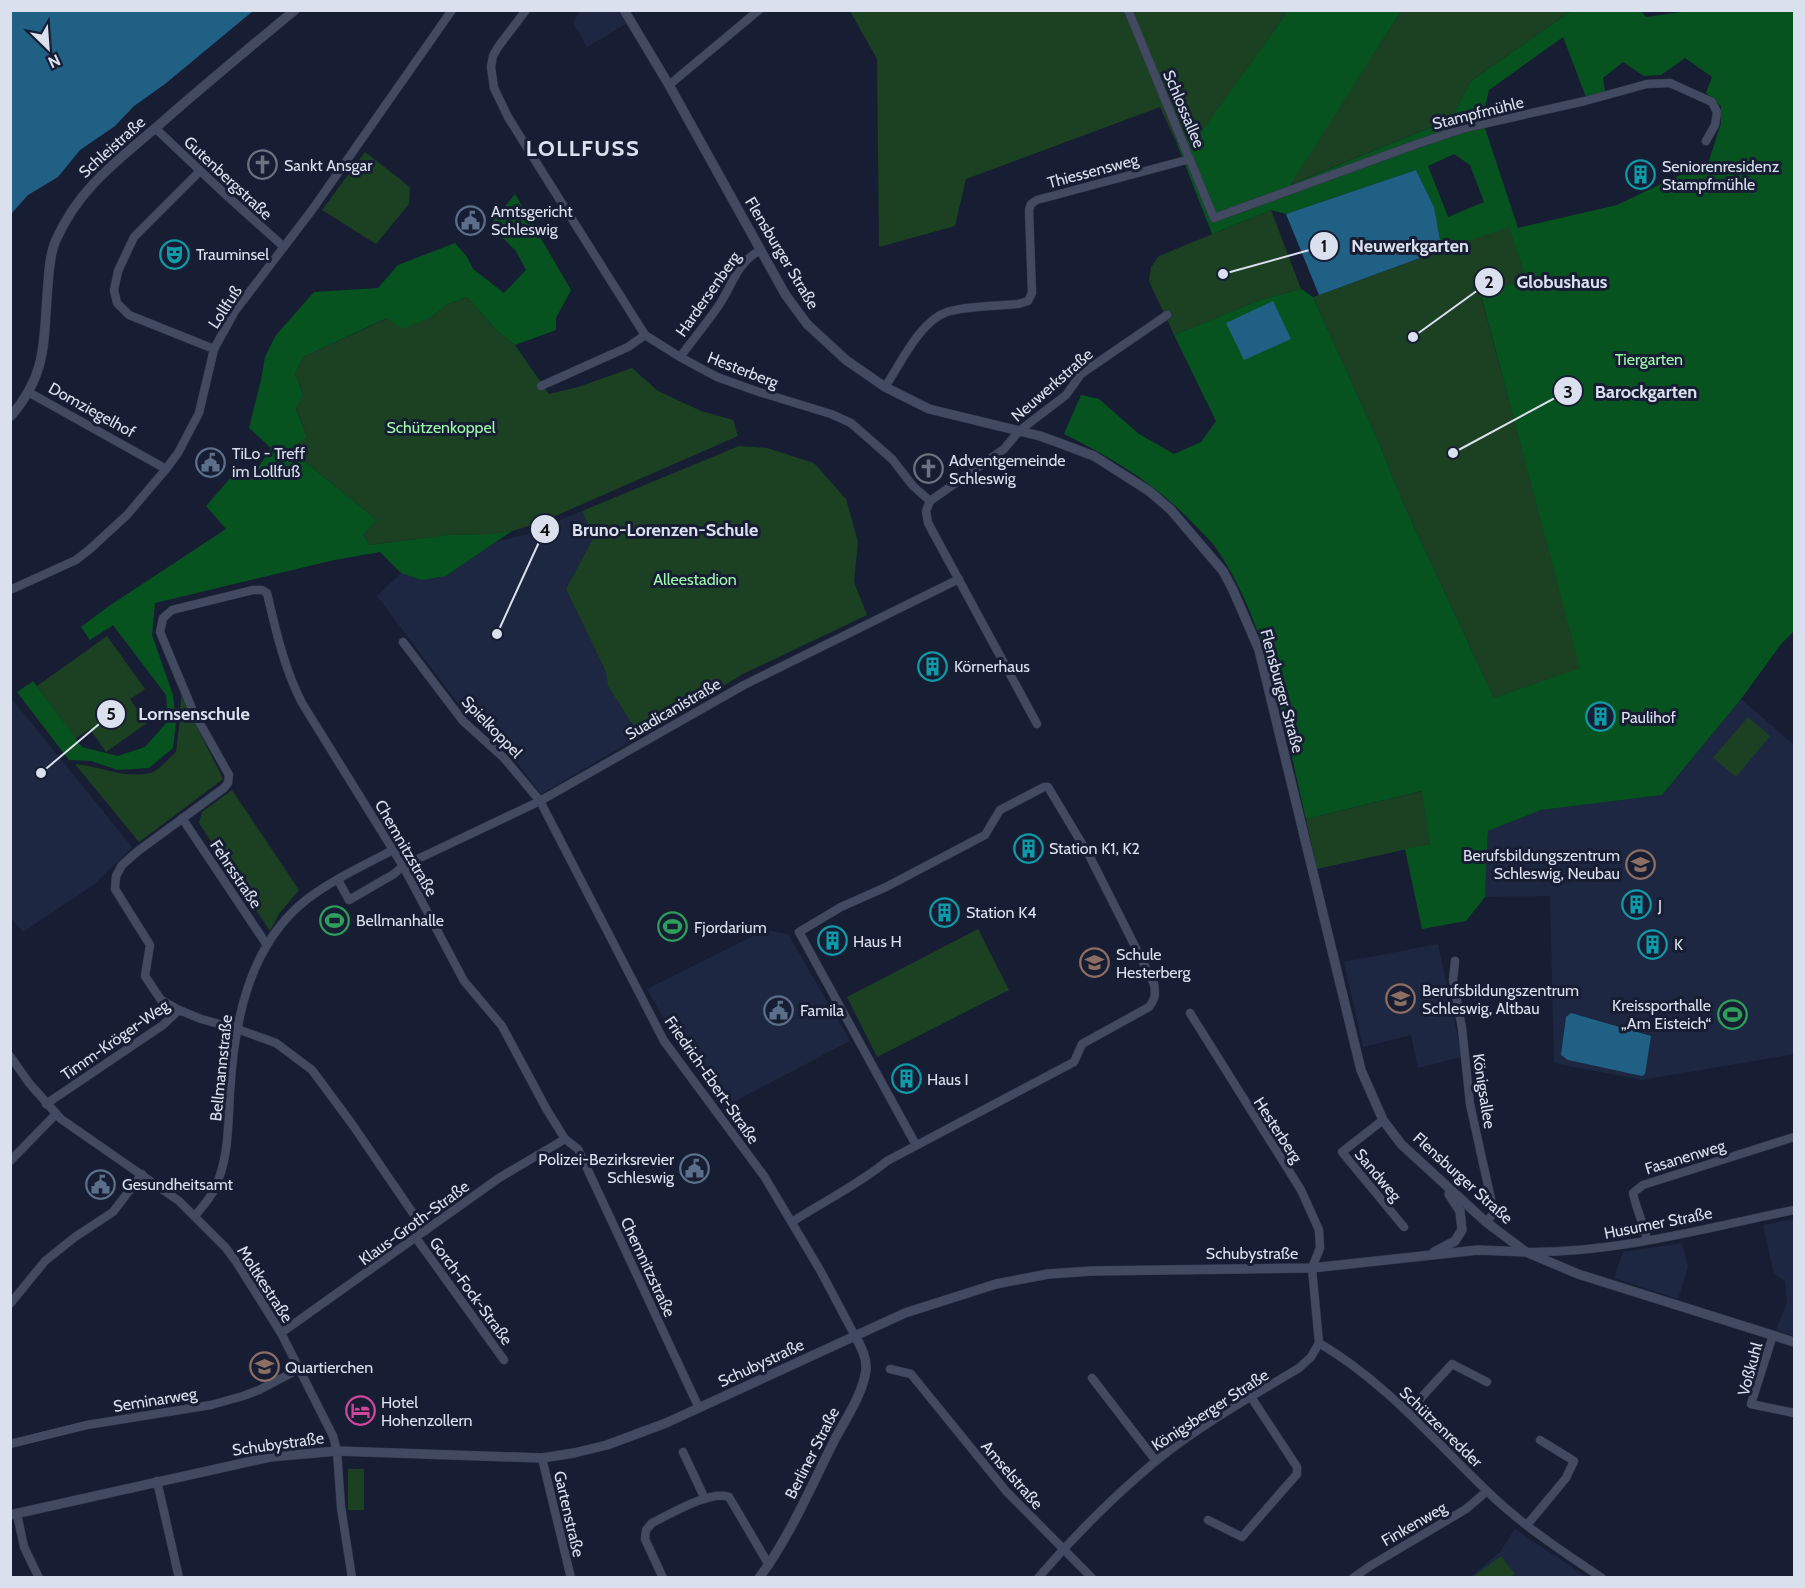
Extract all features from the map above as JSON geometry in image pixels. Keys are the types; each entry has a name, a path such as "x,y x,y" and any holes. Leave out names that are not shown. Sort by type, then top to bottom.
{"street":[{"name":"Schleistraße","path":"30,393 39,372 43,352 49,266 54,242 69,213 102,173 295,10"},
{"name":"Lollfuß","path":"10,590 76,560 127,515 166,469 178,453 199,413 214,349 235,311 312,210 452,10"},
{"name":"Hesterberg","path":"526,10 498,46 491,67 494,88 508,117 645,335 717,377 831,414 851,423 892,459 913,486 930,501"},
{"name":"Flensburger Straße","path":"624,10 669,85 785,294 807,324 846,360 885,387 929,409 1040,436 1094,456 1149,491 1171,510 1223,571 1259,650 1355,1050 1368,1090 1383,1120 1401,1144 1486,1222 1526,1252 1578,1274 1794,1342"},
{"name":"Schlossallee","path":"1128,10 1214,218"},
{"path":"669,85 752,12"},
{"name":"Stampfmühle","path":"1214,218 1456,131 1647,84 1670,82 1712,102 1717,112 1715,125 1706,141"},
{"name":"Gutenbergstraße","path":"155,128 284,247"},
{"name":"Thiessensweg","path":"885,387 926,325 937,317 949,311 1028,301 1032,293 1029,210 1031,204 1037,200 1190,159"},
{"path":"200,171 134,237 118,271 114,290 117,303 129,315 214,349"},
{"name":"Hardersenberg","path":"680,357 717,308 741,265 761,250"},
{"name":"Neuwerkstraße","path":"930,501 1004,449 1019,431 1066,395 1081,374 1167,315"},
{"path":"541,387 628,347 645,335"},
{"name":"Domziegelhof","path":"10,417 30,393 166,469"},
{"path":"930,501 926,511 928,523 1037,724"},
{"name":"Suadicanistraße","path":"403,866 540,801 744,685 959,579"},
{"name":"Chemnitzstraße","path":"182,818 228,783 229,775 193,711 160,632 163,618 172,610 253,590 262,590 267,593 290,680 302,703 403,866 464,981 502,1026 547,1110 565,1139 578,1149 699,1408"},
{"name":"Spielkoppel","path":"403,642 463,721 504,758 540,801"},
{"path":"792,1222 824,1201 863,1181 887,1161 1074,1062 1082,1044 1149,1007 1154,1000 1156,994 1154,984 1090,857 1048,787 1000,810 985,835 841,908 799,932 916,1145"},
{"name":"Friedrich-Ebert-Straße","path":"540,801 664,1041 764,1176 855,1336"},
{"path":"179,1010 161,1000 145,976 150,945 115,889 116,876 122,865 182,818"},
{"name":"Fehrsstraße","path":"182,818 267,945"},
{"name":"Bellmannstraße","path":"195,1216 213,1193 222,1171 227,1144 237,1029 251,978 267,945 293,911 308,898 393,850"},
{"path":"338,880 349,900 394,874 403,866"},
{"name":"Königsallee","path":"1455,961 1453,980 1462,1028 1470,1104 1494,1213 1486,1222"},
{"name":"Timm-Kröger-Weg","path":"46,1104 164,1025 179,1010 237,1029 276,1044 312,1070 425,1231"},
{"name":"Hesterberg","path":"1190,1013 1301,1190 1314,1217 1319,1230 1320,1248 1312,1268"},
{"name":"Moltkestraße","path":"10,1056 56,1114 85,1137 179,1201 237,1263 281,1333 333,1436 337,1451 341,1506 352,1578"},
{"path":"10,1161 56,1114"},
{"name":"Sandweg","path":"1383,1120 1342,1152 1404,1227"},
{"name":"Fasanenweg","path":"1647,1240 1634,1200 1633,1193 1636,1189 1794,1137"},
{"name":"Klaus-Groth-Straße","path":"281,1333 499,1179 565,1139"},
{"path":"10,1304 45,1261 75,1237 114,1212 142,1174"},
{"path":"1427,1256 1455,1241 1462,1230 1460,1211 1442,1183"},
{"name":"Husumer Straße","path":"1526,1252 1597,1249 1794,1210"},
{"name":"Gorch-Fock-Straße","path":"416,1238 504,1360"},
{"name":"Schubystraße","path":"14,1515 270,1457 337,1451 542,1458 574,1453 637,1435 905,1313 996,1284 1048,1274 1103,1270 1312,1268 1478,1250 1526,1252"},
{"path":"1312,1268 1319,1343"},
{"name":"Voßkuhl","path":"1773,1335 1751,1404 1794,1413"},
{"name":"Berliner Straße","path":"759,1578 802,1505 866,1373 865,1356 855,1336"},
{"name":"Königsberger Straße","path":"1038,1578 1062,1550 1156,1461 1200,1429 1299,1368 1311,1358 1319,1343"},
{"name":"Schützenredder","path":"1319,1343 1340,1355 1408,1412 1487,1491 1527,1525 1602,1578"},
{"path":"1408,1412 1452,1364 1487,1382"},
{"name":"Seminarweg","path":"10,1444 87,1425 211,1405 259,1390 299,1369"},
{"name":"Amselstraße","path":"890,1369 911,1374 1006,1491 1092,1578"},
{"path":"1092,1378 1156,1461"},
{"path":"1208,1521 1242,1537 1297,1474 1297,1467 1251,1397"},
{"path":"1527,1525 1566,1478 1574,1461 1540,1440"},
{"path":"683,1452 705,1499"},
{"name":"Gartenstraße","path":"542,1458 571,1578"},
{"path":"157,1481 179,1578"},
{"name":"Finkenweg","path":"1353,1578 1466,1509 1487,1491"},
{"path":"663,1578 645,1539 646,1530 652,1523 705,1499 722,1495 729,1497 769,1564"},
{"path":"14,1515 24,1547 39,1578"}],"shaded area":[{"path":"11,10 253,11 165,84 134,106 115,126 80,150 58,177 28,195 11,214"},
{"path":"618,10 626,24 587,47 573,23 580,11"},
{"path":"1416,170 1434,207 1442,250 1319,295 1286,214"},
{"path":"1273,301 1291,339 1244,360 1226,323"},
{"path":"582,511 595,536 566,589 606,672 608,686 640,736 541,794 502,743 466,714 377,596 401,573 422,580 446,576 496,542 527,534"},
{"path":"11,698 132,847 95,884 23,932 11,918"},
{"name":"Berufsbildungszentrum Schleswig, Neubau","path":"1741,699 1794,745 1794,1054 1642,1080 1554,1063 1550,896 1485,897 1488,831 1541,810 1662,795"},
{"path":"765,930 788,934 850,1041 724,1107 677,1042 647,989"},
{"name":"Berufsbildungszentrum Schleswig, Altbau","path":"1438,944 1462,1057 1418,1068 1411,1035 1363,1047 1344,962"},
{"path":"1571,1013 1651,1036 1645,1074 1642,1076 1568,1060 1561,1055 1566,1017"},
{"path":"1794,1219 1794,1336 1776,1330 1787,1302 1785,1281 1774,1274 1763,1225"},
{"path":"1682,1243 1688,1267 1678,1299 1614,1278 1623,1252"},
{"path":"1515,1529 1587,1577 1469,1578 1500,1552"}],"green space":[{"name":"Tiergarten","path":"1696,10 1794,11 1794,631 1781,644 1741,699 1662,795 1541,810 1488,831 1485,897 1466,921 1422,929 1405,849 1430,844 1422,791 1306,819 1263,646 1236,581 1218,551 1210,540 1164,496 1117,463 1064,434 1081,395 1099,399 1139,434 1174,454 1201,442 1216,421 1174,335 1260,300 1301,289 1313,297 1377,438 1404,505 1494,698 1580,668 1481,295 1526,279 1509,227 1442,250 1434,207 1416,170 1286,214 1271,210 1212,234 1177,144 1200,134 1288,11 1401,11 1290,185 1451,119 1471,81 1571,11 1641,11 1646,17","holes":["1563,37 1586,97 1605,92 1603,78 1623,62 1644,76 1661,75 1685,58 1712,77 1706,93 1721,106 1721,123 1709,161 1617,205 1518,228 1482,119 1489,90","1454,154 1470,165 1484,202 1448,217 1428,166"]},
{"path":"850,11 1288,11 1200,135 1177,144 1160,107 966,179 955,226 879,247 877,59"},
{"path":"1401,11 1571,11 1471,81 1451,119 1289,185"},
{"path":"365,152 410,187 409,204 376,244 322,210"},
{"path":"515,194 571,290 556,318 556,330 515,345 498,332 467,297 448,304 431,317 402,329 387,318 303,357 295,373 303,395 296,408 307,438 289,449 377,520 363,535 370,545 448,535 512,531 446,576 422,580 401,573 380,552 334,560 155,603 152,635 173,695 176,722 173,748 149,768 118,770 91,761 69,760 17,692 33,681 82,747 118,756 145,747 168,721 166,695 113,625 90,640 81,627 226,529 206,506 241,466 254,474 271,448 249,428 265,357 276,335 314,292 378,288 398,265 455,243 467,257 473,269 504,293 526,270 516,251 490,225"},
{"path":"1271,210 1301,289 1260,300 1174,335 1149,281 1151,267 1159,256"},
{"path":"1509,226 1526,279 1481,296 1581,668 1494,698 1404,505 1377,438 1313,297"},
{"name":"Schützenkoppel","path":"467,297 498,332 515,345 549,394 578,387 632,368 658,391 701,411 733,420 738,436 539,523 512,531 448,535 370,545 363,535 377,520 289,449 307,438 296,407 303,395 295,373 303,357 388,318 431,317 448,304"},
{"name":"Alleestadion","path":"739,446 767,448 814,463 846,499 858,542 854,582 867,615 743,674 640,736 608,686 606,672 566,589 594,537 582,511"},
{"path":"107,636 145,689 130,699 147,723 106,752 90,729 75,739 37,686"},
{"path":"181,695 223,779 139,842 75,764 131,774 150,773 157,770 176,752"},
{"path":"1748,717 1770,736 1736,777 1713,758"},
{"path":"232,790 299,890 279,914 270,931 199,823 202,812"},
{"path":"1423,791 1430,844 1317,869 1306,819"},
{"path":"978,929 1009,990 877,1057 847,997"},
{"path":"348,1469 364,1469 364,1510 348,1510"},
{"path":"1501,1556 1515,1574 1511,1577 1473,1577"}],"place":[{"name":"Sankt Ansgar","path":"263,165"},
{"name":"Seniorenresidenz Stampfmühle","path":"1641,175"},
{"name":"Amtsgericht Schleswig","path":"470,220"},
{"name":"Trauminsel","path":"175,254"},
{"name":"Neuwerkgarten","path":"1223,274"},
{"name":"Globushaus","path":"1413,337"},
{"name":"Barockgarten","path":"1453,453"},
{"name":"TiLo - Treff im Lollfuß","path":"211,462"},
{"name":"Adventgemeinde Schleswig","path":"928,469"},
{"name":"Bruno-Lorenzen-Schule","path":"497,634"},
{"name":"Körnerhaus","path":"933,666"},
{"name":"Paulihof","path":"1600,717"},
{"name":"Lornsenschule","path":"41,773"},
{"name":"Station K1, K2","path":"1028,848"},
{"name":"Berufsbildungszentrum Schleswig, Neubau","path":"1641,864"},
{"name":"J","path":"1637,905"},
{"name":"Station K4","path":"945,912"},
{"name":"Bellmanhalle","path":"335,920"},
{"name":"Fjordarium","path":"673,927"},
{"name":"Haus H","path":"832,941"},
{"name":"K","path":"1653,944"},
{"name":"Schule Hesterberg","path":"1095,963"},
{"name":"Berufsbildungszentrum Schleswig, Altbau","path":"1401,999"},
{"name":"Famila","path":"779,1010"},
{"name":"Kreissporthalle „Am Eisteich“","path":"1732,1014"},
{"name":"Haus I","path":"906,1079"},
{"name":"Polizei-Bezirksrevier Schleswig","path":"695,1168"},
{"name":"Gesundheitsamt","path":"101,1184"},
{"name":"Quartierchen","path":"264,1367"},
{"name":"Hotel Hohenzollern","path":"360,1411"}],"district":[{"name":"LOLLFUSS","path":"583,148"}]}
